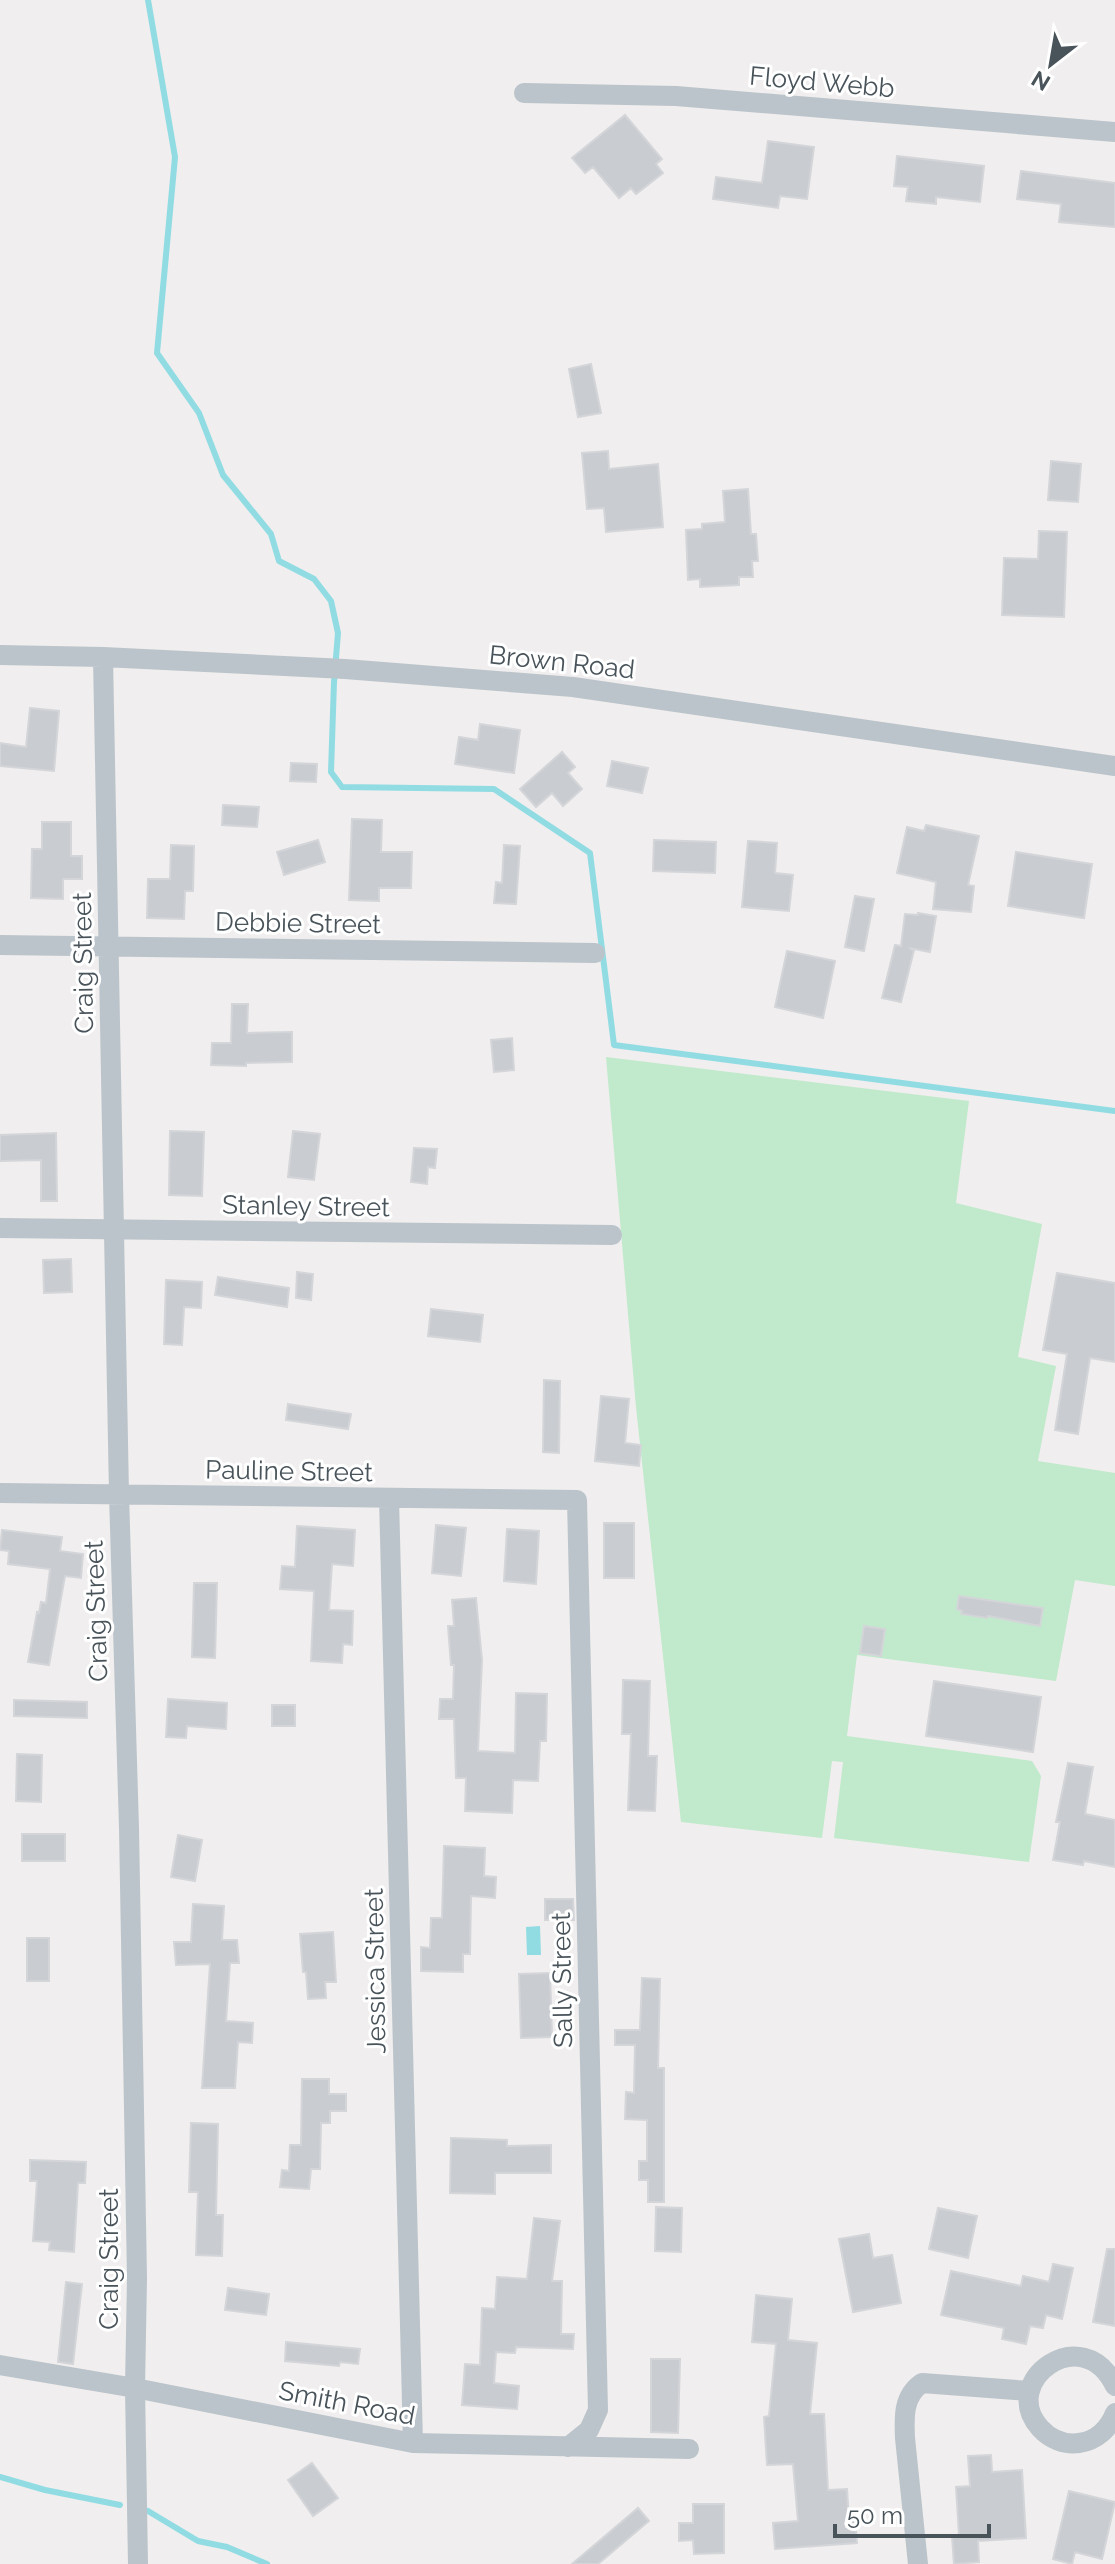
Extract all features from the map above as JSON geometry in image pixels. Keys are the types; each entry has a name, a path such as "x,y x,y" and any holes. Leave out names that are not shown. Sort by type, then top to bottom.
{"street":[{"name":"Floyd Webb","path":"524,93 676,96 1115,132"},
{"name":"Brown Road","path":"0,655 335,668 573,687 1115,766"},
{"name":"Craig Street","path":"103,657 119,1494 129,1828 137,2278 138,2564"},
{"name":"Debbie Street","path":"0,945 595,953"},
{"name":"Stanley Street","path":"0,1228 612,1235"},
{"name":"Pauline Street","path":"0,1493 577,1500"},
{"name":"Jessica Street","path":"389,1498 413,2443"},
{"name":"Sally Street","path":"568,2447 589,2430 598,2410 577,1500"},
{"path":"1115,2386 1100,2364 1076,2356 1064,2357 1042,2369 1030,2391 1036,2423 1043,2431 1061,2441 1091,2440 1107,2428 1115,2413"},
{"name":"Smith Road","path":"0,2365 135,2388 413,2443 689,2449"},
{"path":"918,2564 905,2438 908,2397 922,2383 1030,2391"}],"green space":[{"path":"606,1057 969,1101 956,1203 1042,1224 1018,1357 1056,1366 1038,1461 1115,1473 1115,1586 1075,1580 1056,1681 857,1655 847,1736 1032,1761 1041,1776 1029,1862 834,1838 843,1762 832,1761 822,1838 681,1822 636,1407"}],"water":[{"path":"540,1926 541,1955 527,1955 526,1927"}],"building":[{"path":"625,115 662,159 656,164 663,173 636,194 631,188 619,198 593,167 585,173 572,158"},
{"path":"768,141 814,147 807,199 780,196 778,208 713,199 716,177 762,183"},
{"path":"897,156 984,166 980,202 936,197 936,204 906,201 908,187 894,186"},
{"path":"1021,171 1115,183 1115,227 1059,222 1061,204 1017,199"},
{"path":"591,364 601,413 578,417 569,369"},
{"path":"608,451 609,469 658,464 663,527 606,532 604,508 587,509 582,453"},
{"path":"1051,461 1081,464 1078,502 1048,500"},
{"path":"748,489 751,534 756,534 758,561 752,561 753,577 739,577 739,585 700,587 700,579 688,580 686,530 702,529 702,524 725,522 723,491"},
{"path":"1039,531 1067,532 1064,617 1002,615 1004,558 1038,559"},
{"path":"30,708 59,711 54,771 0,766 0,743 26,747"},
{"path":"480,724 520,730 514,773 455,764 459,737 478,740"},
{"path":"562,752 575,767 568,773 582,789 563,806 552,793 536,807 520,789"},
{"path":"612,761 648,768 642,793 607,786"},
{"path":"291,763 317,764 316,782 290,781"},
{"path":"223,805 259,807 257,827 222,825"},
{"path":"352,819 382,820 381,852 412,852 411,888 379,888 379,901 349,900"},
{"path":"42,822 71,822 71,856 82,856 82,879 63,879 63,899 31,898 32,849 42,849"},
{"path":"926,825 979,836 968,885 974,886 971,912 933,909 936,882 897,873 907,827 924,831"},
{"path":"318,840 325,862 284,875 277,852"},
{"path":"654,840 716,842 715,873 653,871"},
{"path":"748,841 777,843 775,873 793,875 789,911 742,907"},
{"path":"171,845 194,846 193,891 185,891 184,919 147,918 148,879 170,879"},
{"path":"504,845 520,846 516,904 494,903 496,882 502,883"},
{"path":"1016,852 1092,864 1084,918 1008,906"},
{"path":"855,896 874,899 864,951 845,947"},
{"path":"905,914 936,916 930,952 909,948 914,950 901,1002 882,998 895,945 901,946"},
{"path":"787,951 835,961 823,1018 775,1007"},
{"path":"232,1004 248,1004 247,1033 292,1032 292,1062 211,1065 212,1043 231,1043"},
{"path":"512,1038 514,1070 494,1072 491,1040"},
{"path":"170,1131 204,1132 202,1196 169,1195"},
{"path":"293,1131 320,1134 314,1180 288,1177"},
{"path":"56,1133 57,1201 41,1201 41,1160 0,1161 0,1135"},
{"path":"414,1148 437,1149 435,1168 428,1167 427,1184 411,1182"},
{"path":"71,1259 72,1292 44,1293 43,1260"},
{"path":"297,1272 313,1274 311,1300 296,1298"},
{"path":"1057,1273 1115,1283 1115,1362 1090,1358 1078,1434 1055,1430 1067,1354 1043,1350"},
{"path":"218,1277 289,1288 287,1307 215,1295"},
{"path":"166,1280 202,1282 201,1308 184,1307 182,1345 164,1344"},
{"path":"431,1309 483,1315 480,1342 428,1336"},
{"path":"544,1380 560,1381 559,1453 543,1452"},
{"path":"601,1396 629,1399 625,1443 641,1445 639,1466 595,1461"},
{"path":"288,1404 351,1414 348,1429 286,1420"},
{"path":"604,1523 634,1523 634,1578 604,1578"},
{"path":"436,1525 466,1528 461,1576 432,1573"},
{"path":"297,1526 355,1530 353,1566 332,1564 329,1610 353,1611 352,1645 343,1644 342,1663 311,1661 314,1591 280,1589 282,1566 295,1567"},
{"path":"507,1529 539,1531 536,1584 504,1581"},
{"path":"2,1530 62,1537 60,1551 83,1554 81,1578 65,1576 49,1665 28,1662 37,1612 41,1602 46,1603 50,1569 8,1564 9,1551 0,1550"},
{"path":"194,1583 217,1583 215,1658 192,1657"},
{"path":"959,1596 1043,1608 1040,1626 961,1614 962,1611 957,1609"},
{"path":"476,1598 482,1660 478,1751 515,1753 516,1693 547,1694 546,1741 540,1741 538,1781 513,1780 512,1813 465,1811 466,1778 456,1778 454,1719 439,1719 440,1699 453,1699 454,1665 451,1665 448,1626 454,1626 452,1600"},
{"path":"864,1626 885,1629 881,1656 860,1653"},
{"path":"623,1680 650,1681 648,1756 657,1756 655,1811 628,1810 631,1734 622,1734"},
{"path":"934,1681 1041,1697 1033,1752 926,1736"},
{"path":"168,1699 227,1703 226,1729 187,1726 186,1738 166,1737"},
{"path":"14,1700 87,1702 87,1718 14,1716"},
{"path":"272,1705 295,1705 295,1726 272,1726"},
{"path":"17,1754 42,1755 41,1802 16,1801"},
{"path":"1068,1763 1093,1767 1085,1814 1115,1820 1115,1867 1084,1861 1083,1865 1053,1860 1060,1822 1056,1822"},
{"path":"22,1834 65,1834 65,1861 22,1861"},
{"path":"178,1835 202,1840 195,1881 171,1877"},
{"path":"444,1846 485,1848 484,1876 496,1877 495,1898 471,1896 470,1954 463,1954 463,1972 421,1971 421,1947 430,1948 431,1918 442,1918"},
{"path":"545,1899 573,1899 574,1920 545,1920"},
{"path":"193,1904 224,1906 222,1940 237,1940 239,1963 230,1963 226,2021 253,2023 252,2043 238,2042 235,2088 202,2088 210,1964 176,1965 174,1942 191,1942"},
{"path":"333,1932 336,1982 325,1982 326,1998 308,1999 300,1934"},
{"path":"27,1938 49,1938 49,1981 27,1981"},
{"path":"550,1973 552,2037 521,2038 519,1974"},
{"path":"642,1978 660,1979 658,2068 664,2068 664,2202 648,2202 648,2180 639,2180 639,2161 647,2161 647,2120 625,2119 626,2092 634,2093 635,2045 615,2045 615,2030 640,2030"},
{"path":"302,2079 329,2079 329,2094 346,2094 346,2111 330,2111 330,2123 321,2123 320,2169 311,2169 309,2189 280,2187 282,2170 289,2171 290,2145 301,2145"},
{"path":"191,2123 218,2124 216,2215 223,2215 222,2256 196,2255 198,2192 189,2192"},
{"path":"451,2138 507,2140 507,2146 551,2145 551,2173 495,2173 495,2194 450,2193"},
{"path":"30,2160 86,2162 85,2183 78,2183 74,2252 49,2250 50,2242 33,2241 37,2181 30,2181"},
{"path":"656,2207 682,2208 681,2252 655,2251"},
{"path":"938,2208 977,2216 968,2258 929,2249"},
{"path":"534,2218 560,2221 552,2281 562,2281 561,2334 574,2334 573,2349 516,2347 515,2353 496,2352 494,2383 519,2386 517,2409 462,2405 465,2364 480,2365 482,2308 495,2309 497,2277 527,2279"},
{"path":"869,2234 873,2258 892,2255 901,2303 853,2312 839,2239"},
{"path":"1107,2249 1115,2249 1115,2326 1093,2322"},
{"path":"1053,2264 1073,2268 1062,2319 1046,2315 1043,2328 1030,2326 1026,2344 1002,2339 1004,2328 941,2315 951,2271 1021,2286 1023,2276 1049,2282"},
{"path":"66,2282 82,2284 73,2364 58,2362"},
{"path":"228,2288 269,2294 266,2315 225,2310"},
{"path":"756,2295 792,2299 788,2340 817,2343 810,2414 824,2414 828,2490 847,2489 849,2519 855,2518 857,2543 775,2549 773,2523 798,2521 793,2464 767,2465 764,2417 769,2416 776,2344 752,2342"},
{"path":"286,2342 360,2349 358,2364 340,2362 339,2366 285,2361"},
{"path":"651,2359 680,2359 678,2433 651,2432"},
{"path":"991,2455 992,2472 1022,2470 1026,2538 978,2541 979,2562 954,2564 952,2536 959,2535 956,2487 970,2486 968,2456"},
{"path":"312,2463 338,2498 313,2516 288,2480"},
{"path":"1069,2491 1115,2502 1102,2559 1075,2552 1072,2564 1053,2559"},
{"path":"693,2504 724,2504 724,2553 694,2554 693,2540 679,2541 679,2523 693,2523"},
{"path":"638,2508 649,2521 598,2564 572,2564"}],"waterway":[{"path":"148,0 175,157 157,353 199,413 223,475 271,534 279,561 314,579 331,601 338,633 331,772 342,787 494,789 590,853 614,1045 1115,1111"},
{"path":"0,2477 45,2490 120,2505"},
{"path":"148,2511 198,2541 227,2547 267,2564"}]}
